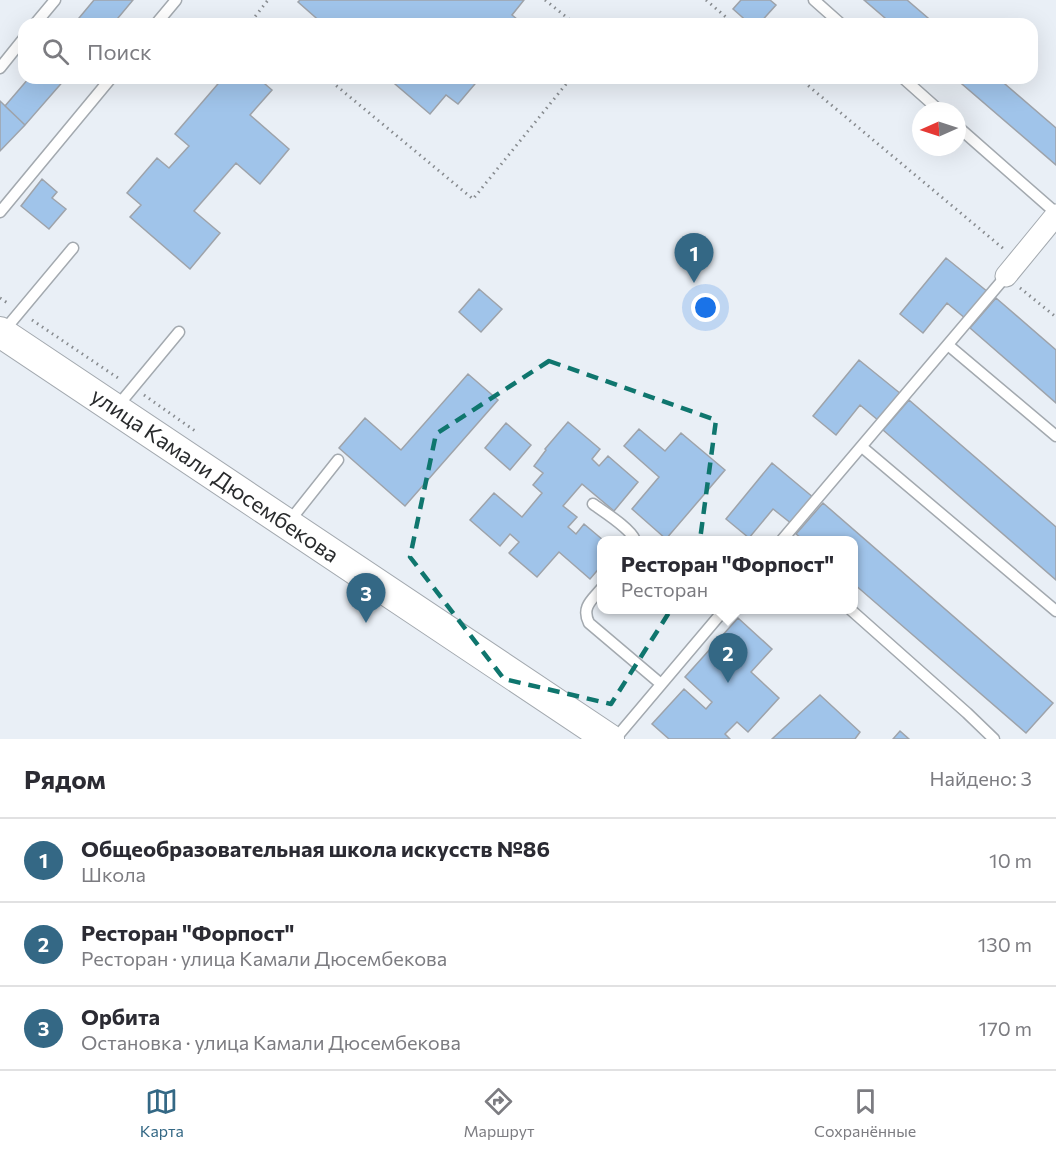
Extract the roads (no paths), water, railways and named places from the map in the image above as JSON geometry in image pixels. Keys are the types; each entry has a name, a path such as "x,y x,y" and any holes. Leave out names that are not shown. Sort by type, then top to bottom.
{"main road":[{"name":"улица Камали Дюсембекова","path":"1,332 609,739"}],"street":[{"path":"1012,269 1056,214"}],"lane":[{"path":"41,18 55,0"},
{"path":"161,18 176,0"},
{"path":"814,0 835,18"},
{"path":"0,68 18,46"},
{"path":"0,212 106,84"},
{"path":"910,84 930,102"},
{"path":"966,134 1056,214"},
{"path":"1,332 73,248"},
{"path":"785,536 1012,269"},
{"path":"116,409 179,332"},
{"path":"948,345 1056,436"},
{"path":"862,447 1056,611"},
{"path":"287,524 338,460"},
{"path":"593,504 634,536"},
{"path":"597,594 585,610 589,623 661,684"},
{"path":"615,739 720,614"},
{"path":"857,614 994,739"}],"place":[{"name":"Общеобразовательная школа искусств №86","path":"694,283"},
{"name":"Орбита","path":"366,623"},
{"name":"Ресторан \"Форпост\"","path":"728,683"}]}
